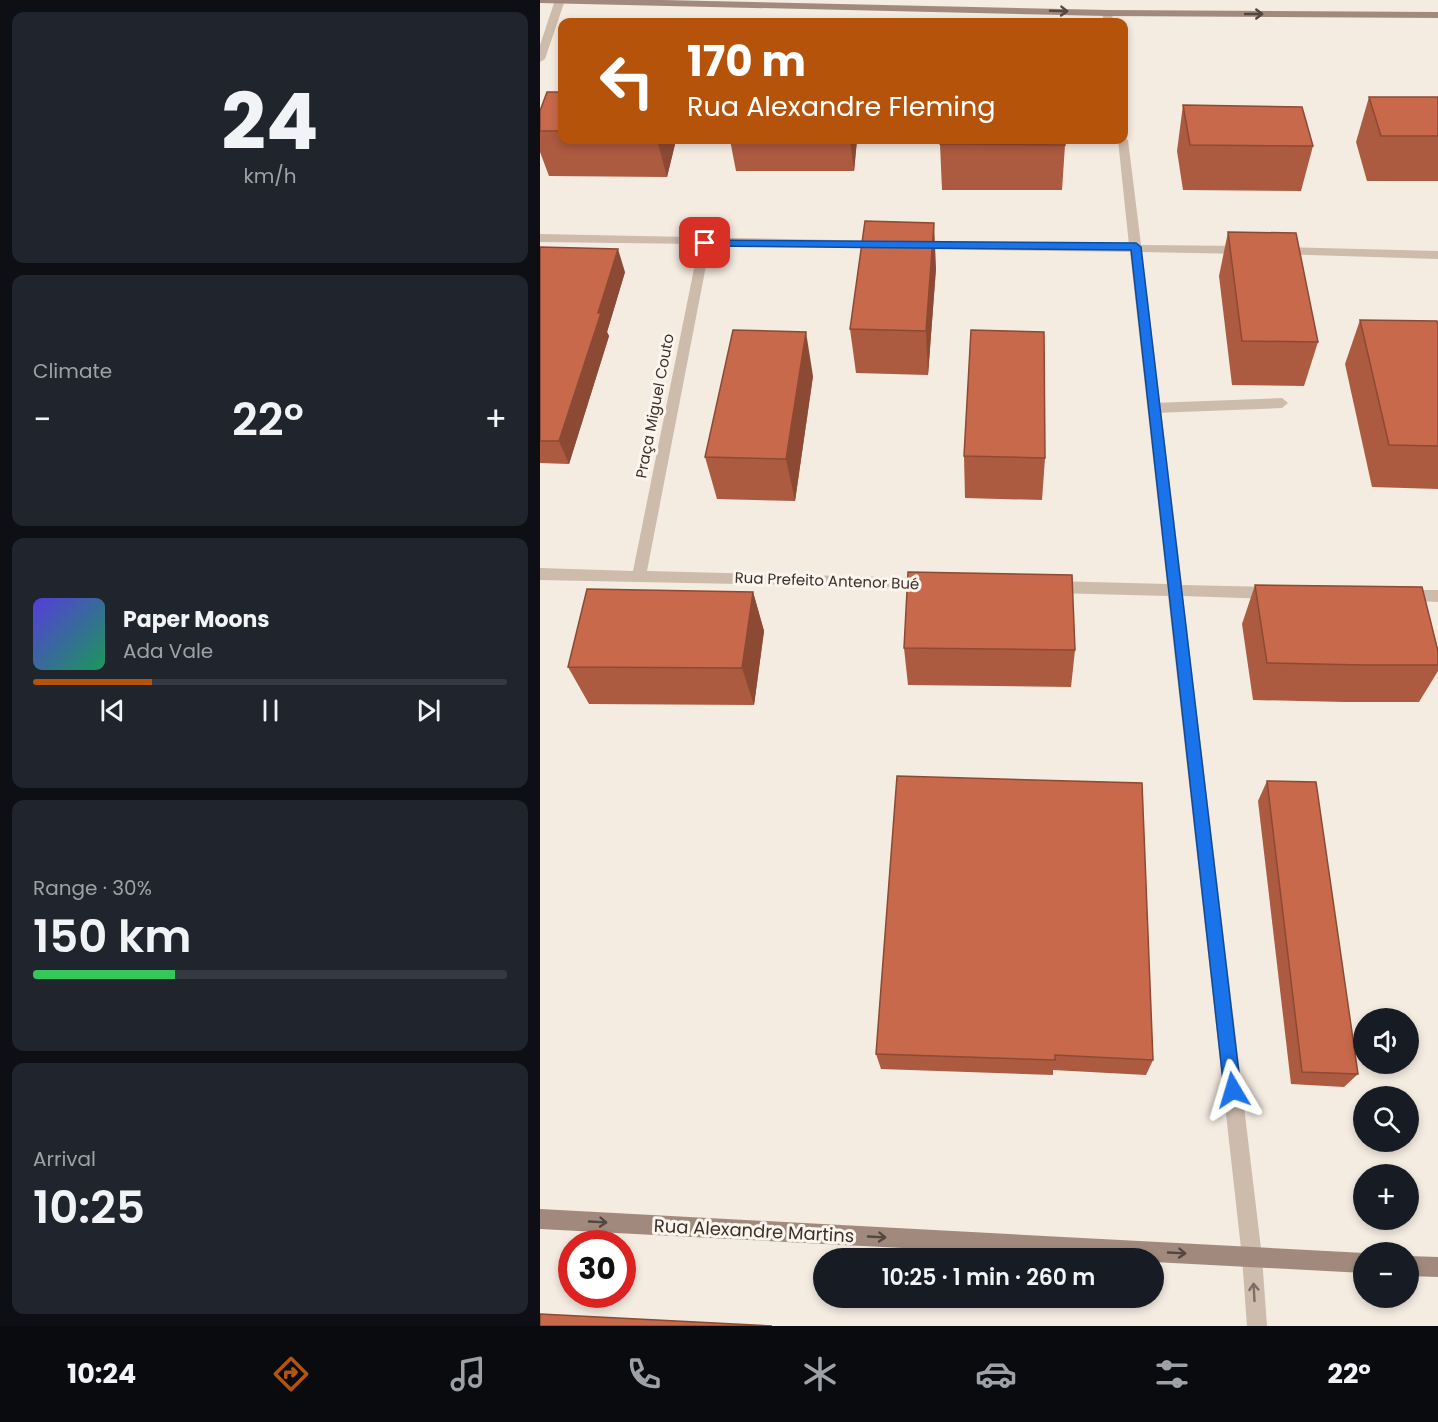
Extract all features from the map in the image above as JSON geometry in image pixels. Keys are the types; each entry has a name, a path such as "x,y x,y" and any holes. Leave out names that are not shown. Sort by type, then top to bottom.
{"main road":[{"path":"540,0 1108,18 1438,15"},
{"name":"Rua Alexandre Martins","path":"540,1219 1353,1262"},
{"path":"1419,1266 1438,1267"}],"street":[{"path":"540,59 560,0"},
{"path":"1123,144 1252,1257 1257,1326"},
{"path":"540,238 705,243 1136,247 1438,255"},
{"name":"Praça Miguel Couto","path":"639,576 705,243"},
{"path":"1154,408 1282,404"},
{"name":"Rua Prefeito Antenor Bué","path":"540,574 936,584"},
{"path":"1043,587 1282,593"},
{"path":"1390,595 1438,596"}],"building":[{"path":"547,92 558,92 558,131 540,131 540,111"},
{"path":"1369,97 1438,97 1438,136 1381,136"},
{"path":"1183,105 1302,107 1313,146 1190,145"},
{"path":"940,144 1065,144 1065,145"},
{"path":"865,221 934,223 926,331 850,329"},
{"path":"1228,232 1296,233 1318,342 1242,341"},
{"path":"540,247 618,249 598,313 601,313 559,441 540,441"},
{"path":"1360,320 1437,321 1438,446 1389,445"},
{"path":"733,330 806,332 786,459 705,457"},
{"path":"971,330 1044,332 1045,458 964,456"},
{"path":"908,572 1072,575 1075,650 904,648"},
{"path":"1255,585 1422,587 1438,651 1438,665 1267,663"},
{"path":"587,589 753,592 742,668 568,667"},
{"path":"897,776 1142,783 1153,1060 1055,1055 1055,1060 876,1054"},
{"path":"1267,781 1316,782 1353,1039 1353,1074 1302,1072"},
{"path":"540,1314 772,1326 540,1326"}],"route":[{"path":"705,243 1136,247 1233,1090"}]}
